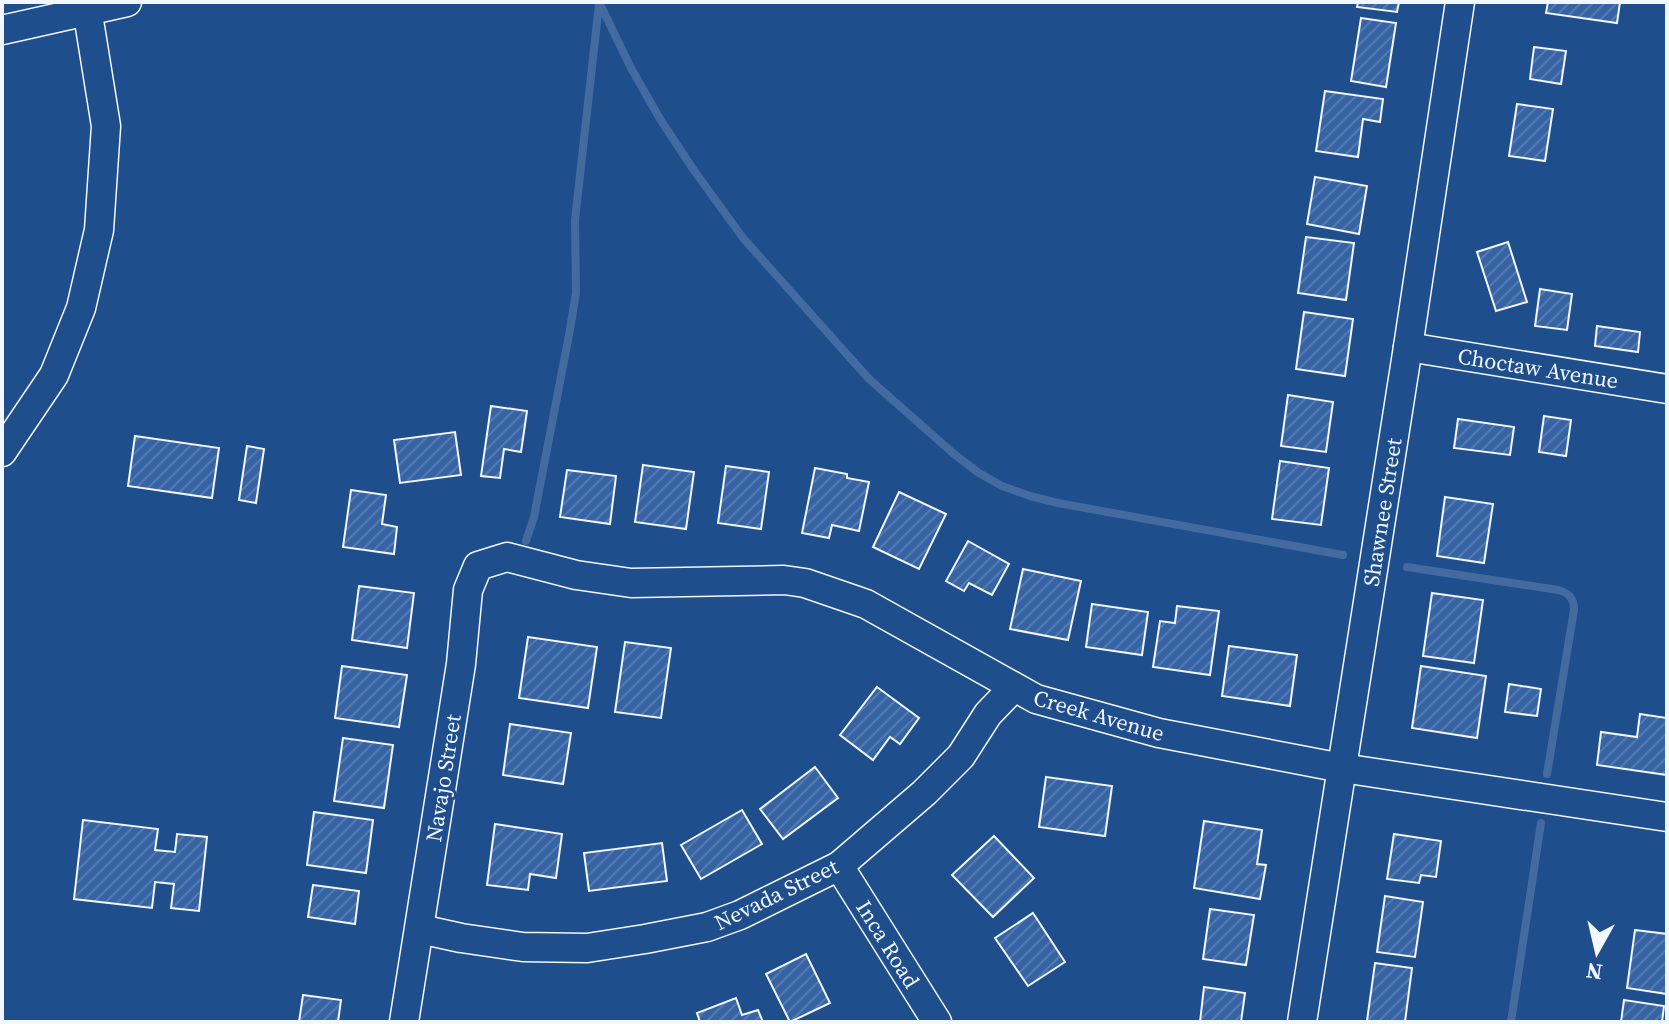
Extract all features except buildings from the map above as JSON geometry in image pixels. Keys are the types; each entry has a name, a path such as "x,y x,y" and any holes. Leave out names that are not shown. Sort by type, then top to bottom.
{"street":[{"path":"2,30 87,6 127,2"},
{"name":"Shawnee Street","path":"1302,1022 1460,2"},
{"path":"2,452 54,375 81,308 99,230 106,126 87,6"},
{"name":"Choctaw Avenue","path":"1408,347 1667,389"},
{"name":"Creek Avenue","path":"507,557 576,575 631,583 784,580 805,583 866,604 1036,699 1159,733 1342,768 1667,817"},
{"name":"Navajo Street","path":"404,1022 461,664 468,590 478,566 507,557"},
{"name":"Nevada Street","path":"420,929 523,947 587,948 707,927 740,915 839,866 924,793 961,756 988,714 1013,688"},
{"name":"Inca Road","path":"839,866 937,1022"}],"waterway":[{"path":"599,2 660,119 743,238 869,379 979,473 1002,486 1058,503 1343,555"},
{"path":"526,541 534,517 576,293 575,220 599,4"},
{"path":"1407,567 1558,590 1570,597 1574,610 1547,774"},
{"path":"1511,1022 1541,823"}]}
